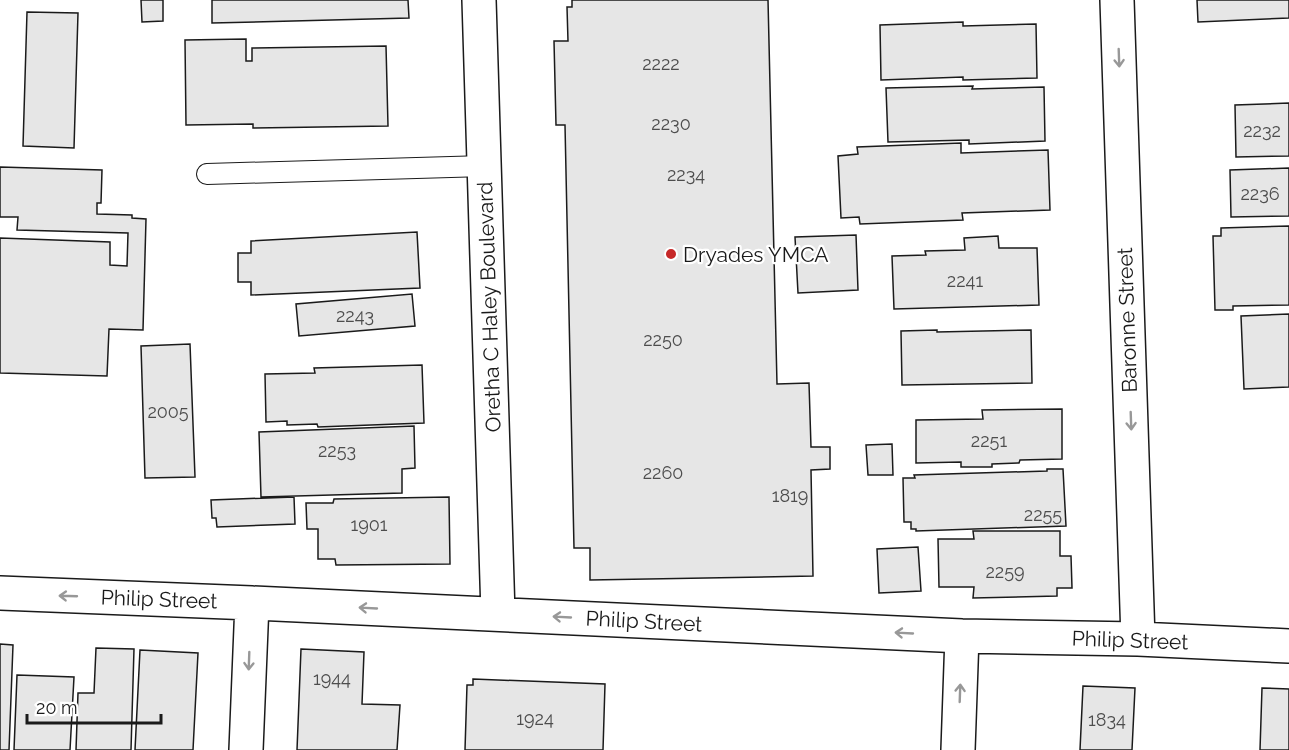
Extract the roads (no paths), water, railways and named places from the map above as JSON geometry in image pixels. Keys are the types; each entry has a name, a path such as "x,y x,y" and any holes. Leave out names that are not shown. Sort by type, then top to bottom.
{"street":[{"name":"Oretha C Haley Boulevard","path":"478,0 498,614"},
{"name":"Baronne Street","path":"1117,0 1138,639"},
{"name":"Philip Street","path":"0,593 962,636 1138,639 1289,646"},
{"path":"246,750 252,603"},
{"path":"958,750 962,636"}],"lane":[{"path":"207,174 485,166"}],"place":[{"name":"Dryades YMCA","path":"671,254"}]}
